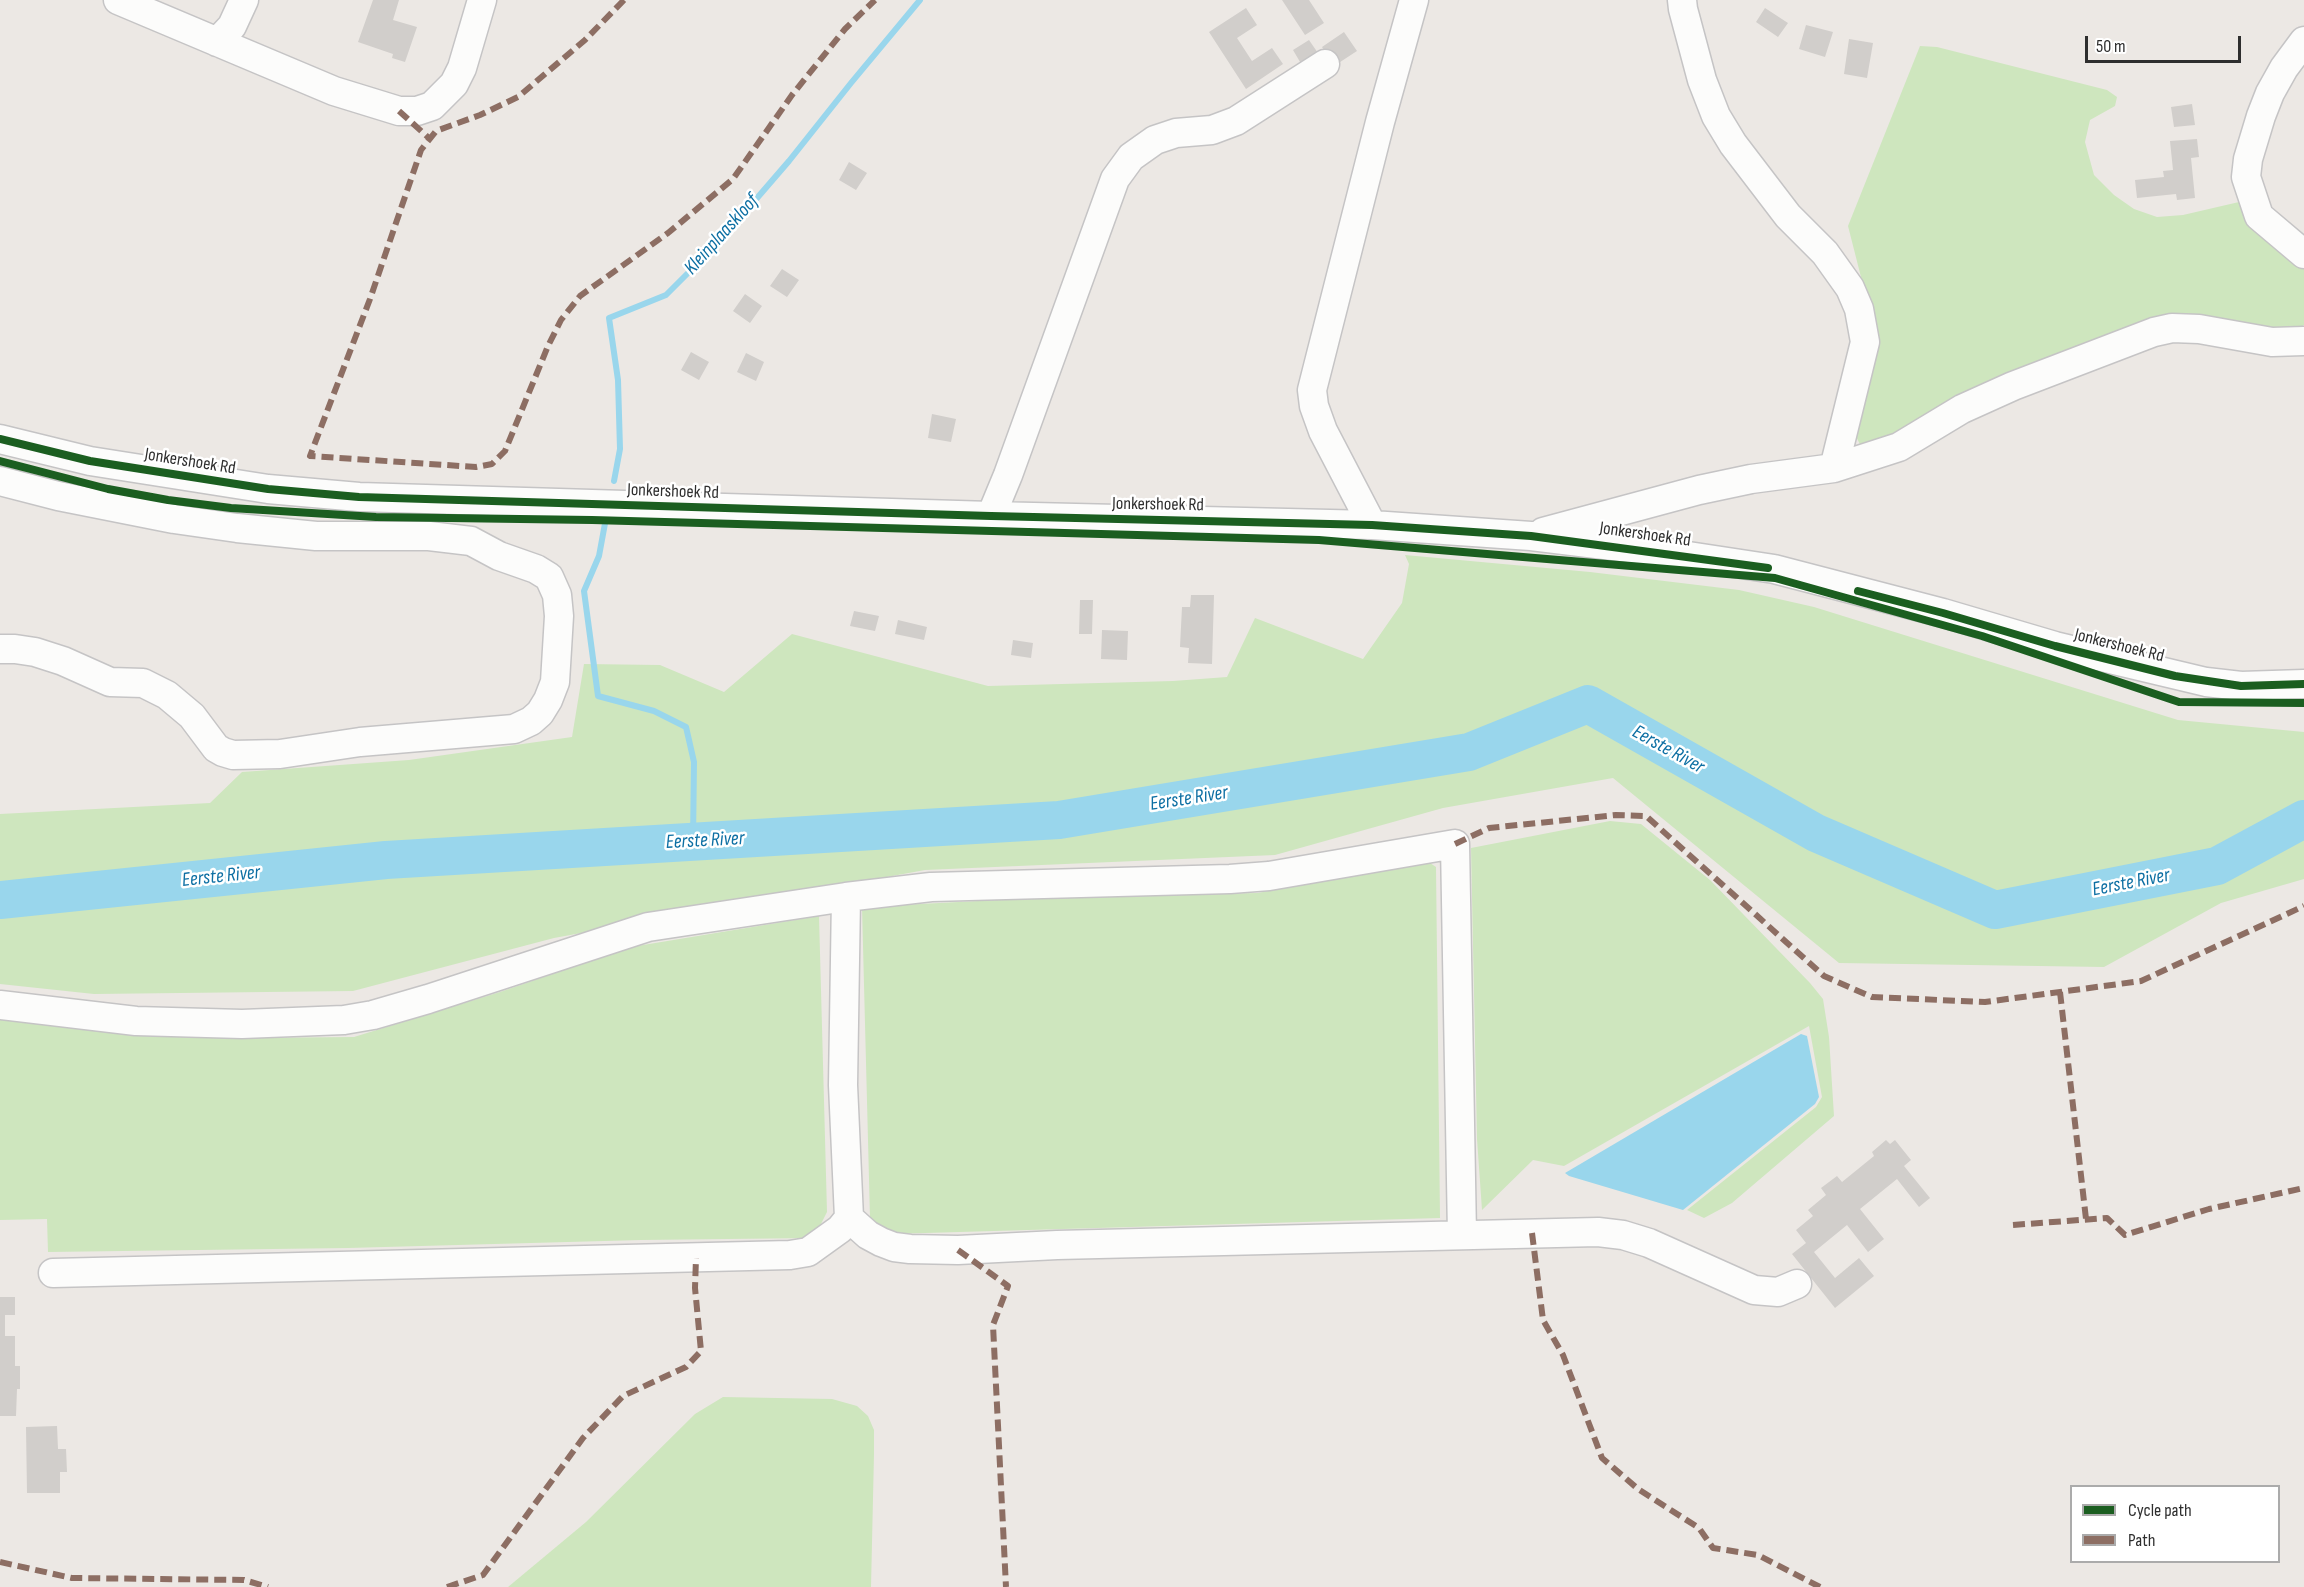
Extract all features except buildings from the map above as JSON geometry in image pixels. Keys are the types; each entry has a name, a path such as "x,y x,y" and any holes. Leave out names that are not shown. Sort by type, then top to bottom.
{"street":[{"path":"118,0 334,91 399,111 417,111 432,106 454,84 462,68 482,0"},
{"path":"218,42 232,26 244,0"},
{"path":"1372,525 1323,431 1314,406 1312,390 1380,122 1414,0"},
{"path":"1682,0 1702,80 1716,116 1733,144 1788,216 1825,253 1850,288 1859,309 1865,342 1834,468"},
{"path":"2304,41 2284,68 2270,93 2248,159 2247,177 2259,216 2304,254"},
{"path":"991,516 1115,179 1131,157 1155,140 1176,133 1212,129 1236,121 1325,64"},
{"path":"1531,536 1699,490 1751,479 1834,468 1899,447 1962,410 2013,386 2154,332 2172,328 2199,329 2272,342 2304,341"},
{"name":"Jonkershoek Rd","path":"0,439 90,461 268,489 359,497 1372,525 1531,536 1774,569 1943,613 2055,646 2206,682 2241,686 2304,684"},
{"path":"0,481 58,496 174,519 237,528 316,536 429,536 471,540 499,556 536,569 549,578 558,595 559,616 555,682 540,713 531,721 513,729 360,742 280,754 234,755 223,752 216,747 192,716 167,695 143,683 110,682 63,661 35,652 0,649"},
{"path":"0,1005 136,1021 242,1024 344,1020 373,1015 428,999 648,927 846,897 931,887 1269,876 1455,844 1462,1235"},
{"path":"53,1273 790,1256 808,1252 840,1228 849,1218 843,1085 846,897"},
{"path":"849,1218 868,1235 894,1247 958,1250 1598,1232 1623,1235 1649,1243 1754,1290 1778,1292 1797,1284"}],"green space":[{"path":"1920,46 1937,47 2107,90 2117,97 2115,106 2090,120 2085,142 2094,175 2114,195 2134,209 2157,217 2183,215 2239,202 2249,222 2304,269 2304,325 2293,332 2198,318 1898,435 1861,446 1853,431 1876,336 1848,226"},
{"path":"1405,555 1590,572 1739,590 1814,607 2178,720 2304,732 2304,879 2221,903 2104,967 1839,963 1613,778 1443,808 1275,855 925,870 554,938 353,991 94,994 0,984 0,814 210,803 242,772 409,760 572,737 584,664 660,665 724,692 792,634 988,686 1173,681 1227,677 1255,618 1363,659 1402,603 1409,564"},
{"path":"1610,821 1641,824 1710,880 1823,999 1829,1037 1834,1116 1732,1203 1704,1218 1687,1210 1816,1107 1822,1097 1809,1026 1564,1166 1533,1160 1482,1210 1477,1139 1471,848"},
{"path":"1424,859 1436,867 1440,1218 891,1234 870,1218 862,907 1055,897 1258,893"},
{"path":"819,916 827,1212 814,1238 48,1252 47,1219 0,1220 0,1017 98,1031 244,1038 354,1037 500,992 631,947"},
{"path":"723,1397 832,1399 857,1406 868,1416 874,1430 871,1587 508,1587 586,1522 695,1414"}],"water":[{"path":"1801,1034 1807,1036 1819,1097 1815,1104 1683,1210 1565,1173"}],"waterway":[{"name":"Kleinplaaskloof","path":"614,481 620,449 618,380 609,318 666,295 720,241 789,161 920,0"},
{"name":"Kleinplaaskloof","path":"606,518 599,556 584,591 598,696 654,711 686,727 694,762 693,842"},
{"name":"Eerste River","path":"0,900 386,860 1059,820 1469,752 1588,704 1816,833 1995,910 2217,866 2304,819"}],"marked path":[{"path":"624,0 585,40 518,97 480,115 436,131 421,150 370,299 310,456 476,467 492,464 505,451 561,320 580,296 668,233 733,179 792,95 845,29 875,0"},
{"path":"399,111 430,139"},
{"path":"1455,844 1489,828 1616,815 1646,816 1824,976 1872,997 1985,1002 2141,981 2304,906"},
{"path":"2060,992 2086,1219"},
{"path":"2013,1225 2107,1218 2125,1235 2209,1209 2304,1188"},
{"path":"1532,1233 1543,1320 1563,1355 1602,1458 1638,1489 1699,1528 1713,1548 1758,1555 1820,1587"},
{"path":"958,1250 1008,1286 993,1325 1006,1587"},
{"path":"447,1587 483,1575 583,1438 623,1396 686,1367 701,1351 695,1288 696,1258"},
{"path":"0,1562 72,1578 244,1580 268,1587"}],"cycle path":[{"path":"0,439 90,461 268,489 359,497 1372,525 1531,536 1768,568"},
{"path":"0,461 108,489 231,508 376,517 592,520 1319,540 1775,578 1982,636 2179,702 2304,703"},
{"path":"1858,591 2055,646 2175,676 2241,686 2304,684"}]}
